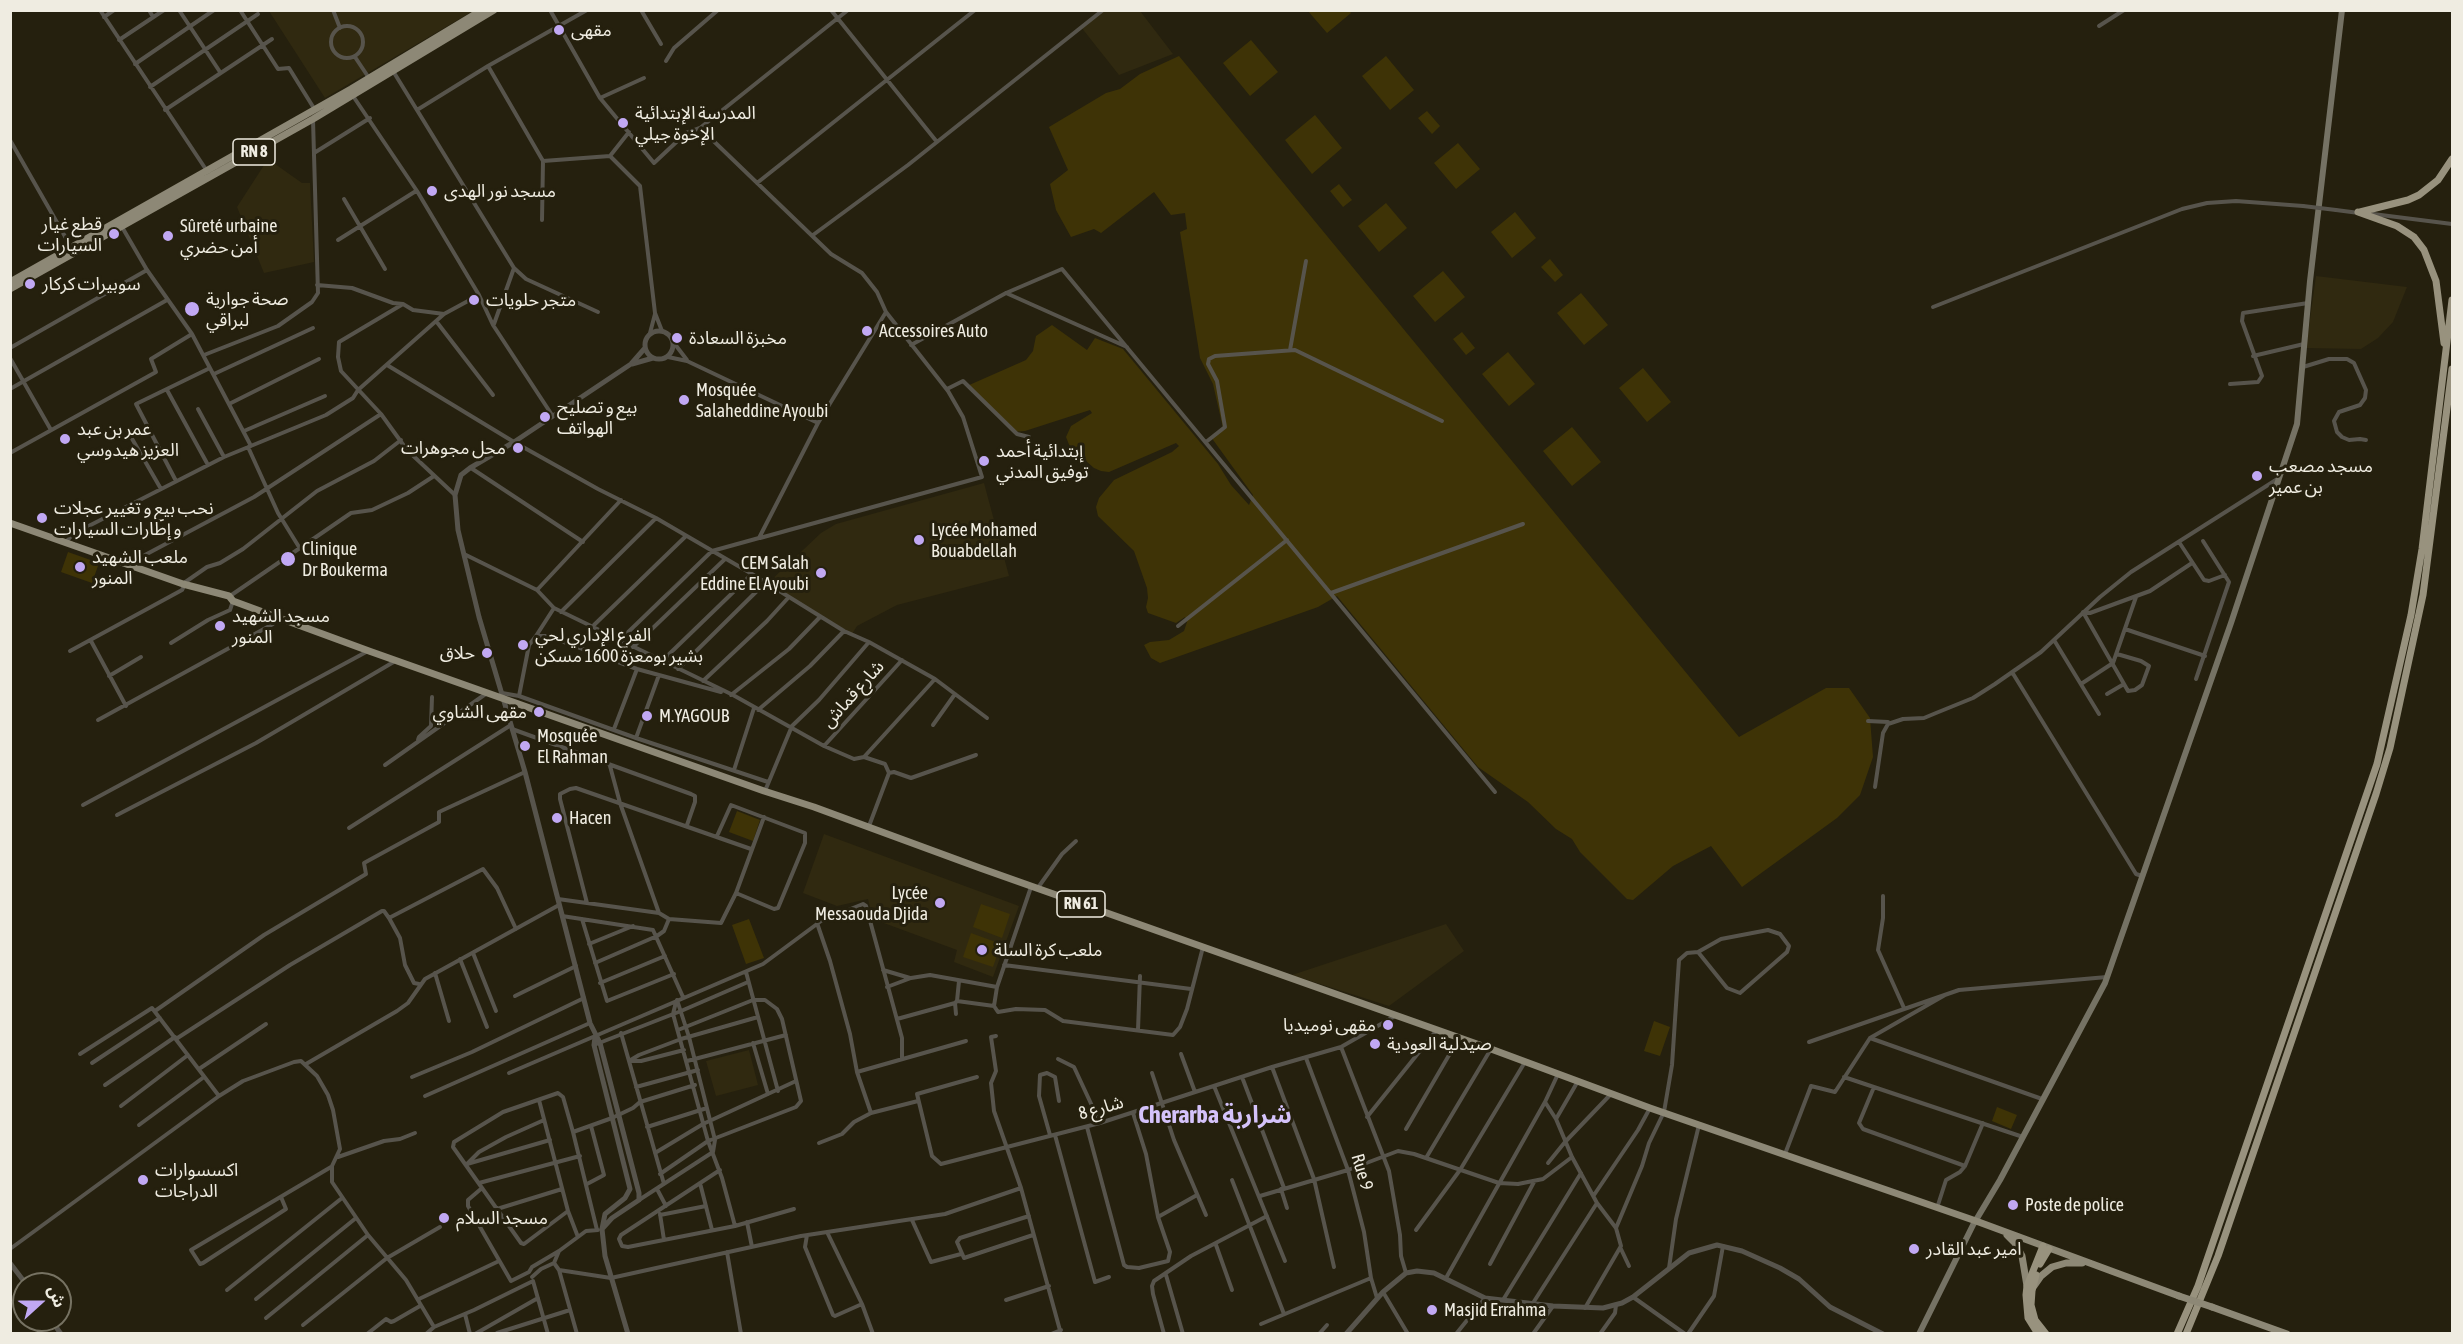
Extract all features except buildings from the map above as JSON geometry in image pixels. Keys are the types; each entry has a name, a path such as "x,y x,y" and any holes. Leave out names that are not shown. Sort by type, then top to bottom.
{"highway":[{"path":"2358,212 2408,200 2419,195 2438,180 2452,159"},
{"path":"2358,212 2397,225 2414,237 2424,250 2436,280 2443,335 2444,366"},
{"path":"2177,1334 2205,1265 2377,764 2411,615 2421,560 2452,300"},
{"path":"2186,1334 2218,1256 2384,766 2402,698 2423,595 2452,369"},
{"path":"2446,426 2452,401"},
{"path":"2038,1334 2028,1318 2026,1307 2029,1289 2046,1248"},
{"path":"2029,1289 2035,1320 2046,1334"}],"main road":[{"name":"RN 8","path":"10,282 313,119 369,78 482,10"},
{"name":"RN 8","path":"10,289 207,171 315,110 393,70 494,10"},
{"path":"1919,1334 1976,1221 2107,977 2297,424 2308,303 2342,10"},
{"name":"RN 61","path":"10,523 232,599 369,651 503,696 2287,1334"},
{"path":"2003,1231 2012,1239 2020,1252 2029,1289"},
{"path":"2029,1289 2052,1267 2066,1263 2094,1264"}],"street":[{"path":"100,10 207,171"},
{"path":"104,17 114,10"},
{"path":"149,10 153,17"},
{"path":"119,40 164,10"},
{"path":"179,10 220,72"},
{"path":"135,64 214,10"},
{"path":"240,10 278,69 289,69 315,110"},
{"path":"333,10 340,28"},
{"path":"550,10 600,98 654,163 686,133 699,128 848,10"},
{"path":"417,110 488,66 587,10"},
{"path":"642,10 661,44"},
{"path":"666,61 674,48 718,10"},
{"path":"831,10 937,142"},
{"path":"757,183 975,10"},
{"path":"813,235 937,142 1103,10"},
{"path":"2098,26 2124,10"},
{"path":"150,87 258,14"},
{"path":"340,28 355,28 362,36 363,48 356,57 344,59 334,53 332,36 340,28"},
{"path":"165,110 272,39"},
{"path":"356,57 369,78"},
{"path":"488,66 543,160 542,220"},
{"path":"393,70 514,268 526,279 597,312"},
{"path":"600,98 644,78"},
{"path":"352,92 417,191 479,295 494,325 552,415"},
{"path":"314,153 370,118"},
{"path":"204,355 286,321 312,302 318,293 313,119"},
{"path":"620,640 712,551 982,477 963,417 946,389 886,312 877,292 862,273 831,254 699,128"},
{"path":"543,160 610,156 629,132"},
{"path":"10,140 71,248"},
{"path":"610,156 640,186 655,313 662,331"},
{"path":"338,240 417,191"},
{"path":"344,199 385,269"},
{"path":"1933,307 2182,209 2207,203 2236,201 2303,206 2452,224"},
{"path":"120,224 147,270 192,334 231,403 282,519 299,547"},
{"path":"1290,350 1306,261"},
{"path":"494,325 514,268"},
{"path":"911,345 1006,293 1062,269 1495,792"},
{"path":"10,348 147,270"},
{"path":"317,285 352,288 393,303 403,304 413,310 444,314"},
{"path":"1006,293 1127,347"},
{"path":"66,542 73,534 208,465 326,415 353,398 358,390 444,314 479,295"},
{"path":"10,389 167,300"},
{"path":"2230,384 2258,382 2262,379 2260,366 2253,356 2241,318 2243,314 2308,303"},
{"path":"403,304 339,342 338,357 341,371 381,414 400,440 434,476 456,495"},
{"path":"759,538 818,423 886,312"},
{"path":"600,1230 605,1214 625,1198 630,1189 612,1118 595,1035 525,772 463,554 458,530 456,495 461,475 470,468 514,442 631,364 645,348 655,313"},
{"path":"436,321 493,395"},
{"path":"214,374 313,328"},
{"path":"650,333 662,331 669,334 687,361"},
{"path":"10,453 156,372 151,359 192,334"},
{"path":"668,357 674,343"},
{"path":"2253,356 2305,344"},
{"path":"645,348 653,358"},
{"path":"1206,442 1225,427 1217,381 1208,364 1209,359 1215,356 1295,350 1442,420"},
{"path":"631,364 653,358 668,357 687,361 818,423"},
{"path":"10,358 51,430"},
{"path":"2303,367 2329,358 2347,359 2354,363 2366,390 2366,398 2360,405 2338,412 2334,421 2337,432 2342,437 2349,440 2366,440"},
{"path":"231,403 319,359"},
{"path":"387,364 514,442 656,518 844,631 869,642 935,679 987,718"},
{"path":"176,481 136,404 210,368"},
{"path":"946,389 963,381 1017,434 1029,437"},
{"path":"167,390 208,465"},
{"path":"244,431 325,396"},
{"path":"198,409 224,458"},
{"path":"127,564 236,507 381,414"},
{"path":"127,430 162,489"},
{"path":"70,651 182,590 184,584 207,567 243,549 318,491 374,461 400,440"},
{"path":"470,468 582,542"},
{"path":"171,643 208,620 230,610 232,599 299,547 351,513 372,510 408,493 434,476"},
{"path":"1868,721 1892,722 1936,713 1973,698 2041,652 2083,612 2131,572 2279,478"},
{"path":"537,591 621,500"},
{"path":"561,612 656,518"},
{"path":"1331,593 1523,524"},
{"path":"594,626 686,536"},
{"path":"1178,626 1287,540"},
{"path":"2196,679 2229,582 2203,541"},
{"path":"2179,542 2204,580 2209,581 2225,575"},
{"path":"463,554 537,591 561,612 733,695 825,746 854,759 864,757 885,764 889,773 869,827"},
{"path":"633,646 724,559"},
{"path":"2083,612 2090,613 2150,591 2192,563"},
{"path":"662,661 752,574"},
{"path":"678,669 765,583"},
{"path":"2080,684 2112,664 2136,597"},
{"path":"703,681 788,598"},
{"path":"519,696 529,645 554,608"},
{"path":"2083,612 2128,691 2135,690 2142,685 2149,666 2141,661 2117,654"},
{"path":"98,720 273,624 278,617"},
{"path":"733,695 789,649 820,617"},
{"path":"2125,629 2205,656"},
{"path":"734,770 756,709 810,666 844,631"},
{"path":"536,636 548,636 637,669 733,695"},
{"path":"2054,640 2099,714"},
{"path":"91,641 126,706"},
{"path":"765,791 792,726 819,700 869,642"},
{"path":"83,806 369,651"},
{"path":"109,676 141,657"},
{"path":"117,815 256,743 398,660"},
{"name":"شارع قماش","path":"825,746 902,660"},
{"path":"614,729 637,669"},
{"path":"2012,672 2136,874 2142,876"},
{"path":"636,738 659,675"},
{"path":"864,757 935,679"},
{"path":"2106,693 2124,684"},
{"path":"385,765 488,692"},
{"path":"933,725 956,694"},
{"path":"503,696 519,696 768,782"},
{"path":"418,740 431,726 432,697"},
{"path":"1875,787 1883,733 1888,724 1892,722"},
{"path":"511,727 695,796 687,825"},
{"path":"349,828 511,727"},
{"path":"889,773 894,772 911,778 976,754"},
{"path":"610,766 620,804 659,913"},
{"path":"155,1011 264,935 366,874 364,863 440,822 439,812 525,772"},
{"path":"587,903 560,799 560,794 576,788 751,849"},
{"path":"717,836 731,805 805,833 805,843 778,908 774,909 736,893"},
{"path":"557,899 659,913 669,919 721,923 736,893 764,817"},
{"path":"1076,841 1034,887 997,987 994,1006 998,1012 1016,1009 1045,1010 1064,1021 1168,1035 1177,1032 1187,1009 1203,948"},
{"path":"389,918 483,869 497,888 516,929"},
{"path":"1883,896 1883,918 1878,950 1904,1008"},
{"path":"509,1073 763,964 817,923 860,904 866,906 897,1019 902,1038 902,1059"},
{"path":"306,1064 397,1011 408,1003 419,984 435,973 559,905"},
{"path":"105,1085 290,965 382,911 389,918 400,938 405,965 414,983 419,984"},
{"path":"562,916 650,928 657,936 683,997"},
{"path":"582,919 607,1001 674,974"},
{"path":"595,963 657,936 664,931 669,919"},
{"path":"817,923 850,1034 857,1072 871,1113"},
{"path":"589,944 633,926"},
{"path":"1616,1228 1649,1143 1664,1112 1672,1065 1677,964 1681,957 1686,953 1698,952 1721,939 1768,930 1780,934 1789,946 1787,952 1744,992 1740,993 1727,988 1698,952"},
{"path":"473,953 496,1011"},
{"path":"600,983 665,956"},
{"path":"460,959 487,1027"},
{"path":"1004,965 1191,989"},
{"path":"515,996 576,966"},
{"path":"883,970 911,978"},
{"path":"746,972 778,1091"},
{"path":"435,973 449,1021"},
{"path":"887,987 911,978 930,975 997,987"},
{"path":"1138,1030 1140,976"},
{"path":"1809,1042 1951,992 1979,987 2107,977"},
{"path":"956,1014 959,981"},
{"path":"597,1044 748,982"},
{"path":"1785,1155 1811,1086 1835,1092 1870,1038 1951,992"},
{"path":"412,1077 472,1052 584,998"},
{"path":"482,1188 468,1200 468,1206 511,1281 529,1272 532,1267 586,1231 600,1230 612,1218 713,1152 716,1140 677,1000"},
{"path":"677,1000 673,1014 708,1142 720,1170 735,1226"},
{"path":"660,1173 708,1142 796,1107 801,1101 786,1035 777,1009 765,1000 753,1000 678,1030"},
{"path":"897,1019 956,1002 994,1006"},
{"path":"80,1054 152,1008 219,1096"},
{"name":"شارع 8","path":"918,1101 932,1156 940,1164 1087,1127 1341,1047 1395,1016"},
{"path":"629,1061 681,1039 758,1017"},
{"path":"92,1063 159,1018"},
{"path":"425,1096 590,1023"},
{"path":"199,1069 266,1024"},
{"path":"1367,1117 1437,1030"},
{"path":"621,1033 664,1184"},
{"path":"687,1061 786,1035"},
{"path":"996,1036 991,1037 996,1071 991,1083 994,1111 1021,1188 1061,1332 1051,1334"},
{"path":"1406,1129 1459,1038"},
{"path":"1870,1038 2042,1099"},
{"path":"857,1072 966,1041"},
{"path":"753,1043 768,1094"},
{"path":"597,1044 619,1114 639,1200"},
{"path":"1341,1047 1383,1155 1395,1202 1401,1256 1406,1272"},
{"path":"1426,1158 1491,1049"},
{"path":"629,1061 641,1061 684,1050"},
{"path":"1181,1054 1195,1092"},
{"path":"121,1106 188,1055"},
{"name":"Rue 9","path":"1306,1058 1348,1170 1364,1232 1371,1278 1377,1298"},
{"path":"1058,1059 1074,1067 1100,1123"},
{"path":"10,1249 219,1096 243,1081 301,1061 317,1076 328,1095 333,1110 340,1149 332,1166 332,1182 368,1235 419,1299 420,1306 434,1327"},
{"path":"1416,1230 1460,1170 1526,1061"},
{"path":"1272,1067 1314,1179 1334,1267"},
{"path":"636,1087 698,1070"},
{"path":"1059,1101 1055,1077 1047,1073 1040,1075 1039,1096 1053,1135 1095,1282 1109,1276"},
{"path":"1152,1073 1174,1140 1206,1215"},
{"path":"1446,1278 1545,1102 1558,1074"},
{"path":"139,1125 204,1077"},
{"path":"819,1143 842,1134 854,1122 871,1113 918,1101 919,1092 977,1077"},
{"path":"1242,1077 1287,1208"},
{"path":"1844,1077 2023,1137"},
{"path":"654,1152 703,1124 796,1081"},
{"path":"1556,1119 1578,1081"},
{"path":"573,1132 612,1118 640,1102 701,1084"},
{"path":"1214,1086 1260,1196 1284,1261"},
{"path":"1874,1087 1859,1123 1863,1129 1965,1166"},
{"path":"1548,1163 1612,1093"},
{"path":"568,1211 524,1244 521,1243 453,1147 454,1142 503,1112 558,1094 563,1097 628,1334"},
{"path":"539,1100 568,1211 578,1237"},
{"path":"1545,1102 1556,1119 1581,1173 1616,1228 1621,1250 1629,1266"},
{"path":"647,1127 707,1108"},
{"path":"1594,1195 1638,1130 1650,1108"},
{"path":"1087,1127 1121,1259 1127,1267 1139,1268 1167,1261 1170,1252 1158,1217 1146,1154 1133,1113"},
{"path":"466,1165 478,1152 544,1120"},
{"path":"1936,1208 1946,1180 1960,1172 1965,1166 1983,1123"},
{"path":"1669,1268 1676,1219 1699,1124"},
{"path":"587,1184 604,1175 591,1126"},
{"path":"337,1157 415,1133"},
{"path":"466,1165 550,1140"},
{"path":"1260,1196 1348,1170 1383,1155 1405,1152 1499,1183 1518,1184 1543,1179 1572,1157"},
{"path":"479,1183 580,1156"},
{"path":"281,1197 286,1209 203,1263 200,1264 190,1250 332,1166"},
{"path":"720,1170 621,1236 619,1239 622,1246 628,1247 735,1226 794,1209"},
{"path":"1503,1300 1581,1173"},
{"path":"1232,1180 1284,1314"},
{"path":"1490,1264 1534,1182"},
{"path":"700,1183 712,1230"},
{"path":"559,1270 611,1278 807,1235 945,1214 1021,1188"},
{"path":"497,1209 562,1189"},
{"path":"657,1189 666,1206"},
{"path":"1158,1217 1197,1195"},
{"path":"227,1290 342,1198"},
{"path":"1533,1303 1598,1203"},
{"path":"660,1212 706,1206"},
{"path":"660,1212 664,1240"},
{"path":"1029,1216 957,1239 964,1258 1033,1235"},
{"path":"1164,1334 1152,1286 1154,1281 1191,1256 1268,1216"},
{"path":"256,1299 356,1218"},
{"path":"912,1220 932,1262 961,1254"},
{"path":"747,1222 752,1246"},
{"path":"303,1325 387,1258 440,1227"},
{"path":"827,1232 862,1304 873,1334"},
{"path":"266,1318 368,1235"},
{"path":"807,1235 805,1247 833,1315 862,1304"},
{"path":"1216,1245 1232,1290"},
{"path":"1634,1297 1687,1334 1714,1296 1723,1245"},
{"path":"1346,1334 1377,1298 1406,1272 1426,1271 1446,1278 1485,1298 1584,1309 1616,1305 1634,1297 1680,1259 1700,1249 1723,1245 1788,1272 1830,1307 1882,1334"},
{"path":"1584,1309 1621,1250"},
{"path":"426,1334 434,1327 465,1314 532,1279 541,1269 554,1263 559,1251"},
{"path":"727,1252 741,1334"},
{"path":"419,1299 499,1261"},
{"path":"554,1263 559,1270 577,1334"},
{"path":"529,1272 548,1334"},
{"path":"1166,1275 1183,1334"},
{"path":"1261,1324 1371,1278"},
{"path":"1006,1300 1049,1286"},
{"path":"1383,1292 1408,1334"},
{"path":"476,1334 538,1298"},
{"path":"1456,1334 1485,1298"},
{"path":"1602,1333 1615,1313 1616,1305"},
{"path":"367,1334 386,1319 394,1321 420,1306"},
{"path":"1533,1334 1553,1306"},
{"path":"493,1323 497,1333 570,1310"},
{"path":"465,1314 470,1334"},
{"path":"1319,1334 1327,1325"}],"shaded area":[{"path":"269,11 473,11 325,98"},
{"path":"1103,11 1140,11 1173,54 1119,75 1081,27"},
{"path":"1308,11 1349,11 1351,13 1327,33"},
{"path":"1251,40 1278,72 1250,96 1223,63"},
{"path":"1179,56 1739,737 1826,688 1849,688 1870,718 1873,757 1860,795 1837,818 1742,887 1711,846 1673,866 1633,900 1627,899 1580,852 1572,839 1556,829 1528,802 1478,767 1337,596 1318,607 1160,663 1151,658 1144,645 1169,640 1184,631 1187,622 1185,617 1176,623 1148,613 1147,588 1134,551 1098,516 1096,507 1099,498 1114,480 1172,452 1179,446 1176,443 1109,472 1101,471 1094,468 1070,447 1066,437 1071,426 1092,413 1090,410 1025,431 1013,432 967,386 1026,360 1033,351 1036,336 1052,325 1087,350 1095,338 1123,349 1249,505 1253,495 1211,437 1223,428 1213,384 1200,358 1180,232 1187,229 1185,213 1171,215 1154,192 1101,233 1094,229 1071,237 1056,210 1050,184 1068,170 1049,127 1106,93 1120,89 1140,74"},
{"path":"1386,56 1414,90 1390,110 1362,76"},
{"path":"1427,111 1440,126 1432,134 1418,118"},
{"path":"1315,115 1342,148 1312,174 1285,140"},
{"path":"1458,143 1480,169 1456,189 1434,163"},
{"path":"268,159 302,183 310,183 314,262 264,273 237,207"},
{"path":"1339,184 1352,200 1343,207 1330,191"},
{"path":"1386,203 1407,228 1379,252 1358,226"},
{"path":"1515,212 1536,238 1512,258 1491,232"},
{"path":"1550,259 1563,275 1555,282 1541,267"},
{"path":"1443,271 1465,297 1435,322 1413,296"},
{"path":"2316,276 2407,287 2393,322 2378,338 2361,349 2306,348"},
{"path":"1581,293 1608,325 1584,345 1557,313"},
{"path":"1462,332 1475,348 1466,355 1453,339"},
{"path":"1508,352 1535,384 1509,406 1482,374"},
{"path":"1643,368 1671,402 1647,422 1619,388"},
{"path":"1572,427 1601,462 1572,486 1543,451"},
{"name":"Lycée Mohamed Bouabdellah","path":"984,483 1009,576 897,605 857,626 852,634 768,583 821,533 836,524"},
{"name":"ملعب الشهيد المنور","path":"68,552 99,563 92,583 61,572"},
{"path":"737,811 760,820 753,841 729,832"},
{"name":"Lycée Messaouda Djida","path":"824,834 1019,906 993,977 954,962 957,950 873,919 868,899 837,906 803,893"},
{"name":"ملعب كرة السلة","path":"981,904 1010,914 1002,938 973,927"},
{"path":"749,919 764,958 746,964 732,925"},
{"path":"1446,924 1464,951 1389,1006 1292,975"},
{"name":"ملعب كرة السلة","path":"971,933 1001,944 993,967 963,957"},
{"path":"1654,1021 1670,1027 1660,1056 1644,1051"},
{"path":"749,1050 758,1085 716,1096 706,1061"},
{"path":"1997,1107 2017,1115 2011,1129 1992,1121"}],"place":[{"name":"مقهى","path":"559,30"},
{"name":"المدرسة الإبتدائية الإخوة جيلي","path":"623,123"},
{"name":"مسجد نور الهدى","path":"432,191"},
{"name":"قطع غيار السيارات","path":"114,234"},
{"name":"Sûreté urbaine أمن حضري","path":"168,236"},
{"name":"سوبيرات كركار","path":"30,284"},
{"name":"متجر حلويات","path":"474,300"},
{"name":"صحة جوارية لبراقي","path":"192,309"},
{"name":"Accessoires Auto","path":"867,331"},
{"name":"مخبزة السعادة","path":"677,338"},
{"name":"Mosquée Salaheddine Ayoubi","path":"684,400"},
{"name":"بيع و تصليح الهواتف","path":"545,417"},
{"name":"عمر بن عبد العزيز هيدوسي","path":"65,439"},
{"name":"محل مجوهرات","path":"518,448"},
{"name":"إبتدائية أحمد توفيق المدني","path":"984,461"},
{"name":"مسجد مصعب بن عمير","path":"2257,476"},
{"name":"نحب بيع و تغيير عجلات و إطارات السيارات","path":"42,518"},
{"name":"Lycée Mohamed Bouabdellah","path":"919,540"},
{"name":"Clinique Dr Boukerma","path":"288,559"},
{"name":"ملعب الشهيد المنور","path":"80,567"},
{"name":"CEM Salah Eddine El Ayoubi","path":"821,573"},
{"name":"مسجد الشهيد المنور","path":"220,626"},
{"name":"الفرع الإداري لحي بشير بومعزة 1600 مسكن","path":"523,645"},
{"name":"حلاق","path":"487,653"},
{"name":"مقهى الشاوي","path":"539,712"},
{"name":"M.YAGOUB","path":"647,716"},
{"name":"Mosquée El Rahman","path":"525,746"},
{"name":"Hacen","path":"557,818"},
{"name":"Lycée Messaouda Djida","path":"940,903"},
{"name":"ملعب كرة السلة","path":"982,950"},
{"name":"مقهى نوميديا","path":"1388,1025"},
{"name":"صيدلية العودية","path":"1375,1044"},
{"name":"اكسسوارات الدراجات","path":"143,1180"},
{"name":"Poste de police","path":"2013,1205"},
{"name":"مسجد السلام","path":"444,1218"},
{"name":"امير عبد القادر","path":"1914,1249"},
{"name":"Masjid Errahma","path":"1432,1310"}],"district":[{"name":"Cherarba شراربة","path":"1215,1115"}]}
